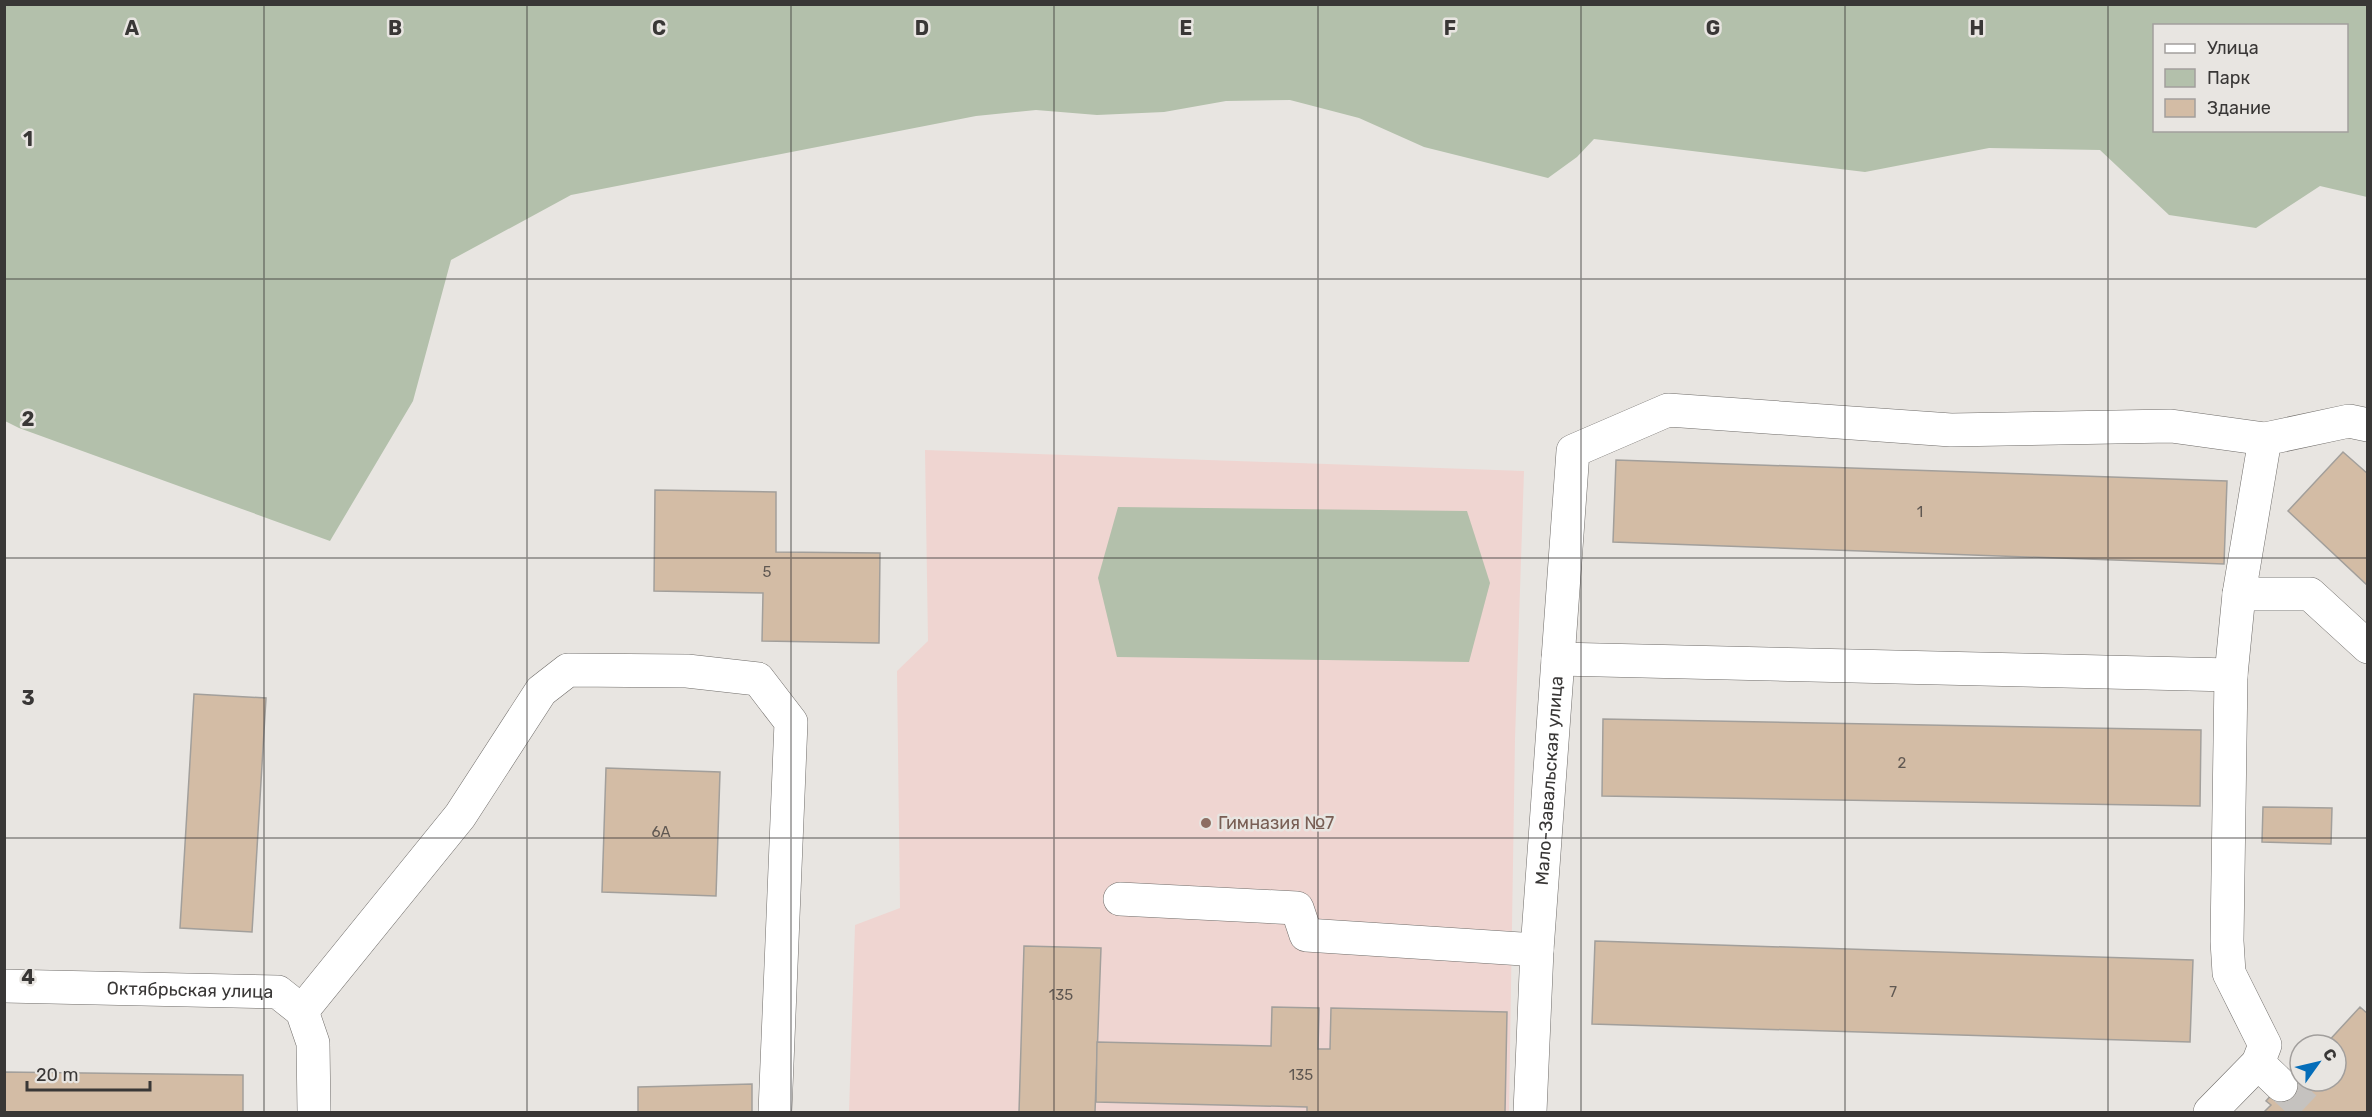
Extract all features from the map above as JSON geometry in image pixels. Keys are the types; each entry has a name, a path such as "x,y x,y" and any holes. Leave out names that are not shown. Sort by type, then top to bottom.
{"street":[{"name":"Мало-Завальская улица","path":"1530,1113 1537,950 1573,451 1668,410 1951,430 2171,426 2265,439"},
{"path":"2210,1113 2269,1074 2265,1045 2229,973 2227,941 2231,675 2239,594 2265,439 2349,421 2367,425"},
{"path":"2239,594 2310,594 2367,647"},
{"path":"1558,659 2231,675"},
{"path":"314,1113 313,1043 302,1011 460,816 541,691 568,670 687,671 758,680 792,722 775,1113"},
{"path":"1120,899 1297,908 1306,935 1537,950"},
{"name":"Октябрьская улица","path":"4,986 278,992 302,1011"}],"shaded area":[{"name":"Гимназия №7","path":"925,450 1524,471 1515,739 1509,1112 849,1112 855,925 900,908 897,671 928,641"}],"green space":[{"path":"4,5 2367,5 2367,197 2320,186 2256,228 2169,215 2100,150 1989,148 1865,172 1594,139 1577,157 1548,178 1424,147 1359,118 1290,100 1226,101 1164,112 1097,115 1036,110 976,116 571,195 451,260 413,401 330,541 5,421"},
{"path":"1118,507 1467,511 1490,583 1469,662 1117,657 1098,578"}],"building":[{"path":"2343,452 2368,474 2368,586 2288,511"},
{"path":"1616,460 2227,481 2224,564 1613,542"},
{"path":"655,490 776,492 776,552 880,553 879,643 762,641 763,593 654,591"},
{"path":"194,694 266,698 252,932 180,928"},
{"path":"1603,719 2201,730 2200,806 1602,796"},
{"path":"606,768 720,772 716,896 602,892"},
{"path":"2263,807 2332,808 2331,844 2262,842"},
{"path":"1595,941 2193,960 2190,1042 1592,1024"},
{"path":"1024,946 1101,948 1095,1112 1019,1112"},
{"path":"1272,1007 1319,1008 1318,1049 1330,1049 1331,1008 1507,1012 1505,1112 1307,1112 1307,1107 1096,1102 1097,1042 1271,1046"},
{"path":"2360,1007 2368,1014 2368,1112 2264,1112 2271,1105 2266,1101 2288,1076 2288,1093 2348,1093 2348,1033 2336,1033"},
{"path":"4,1072 243,1075 243,1112 4,1112"},
{"path":"752,1084 752,1112 638,1112 638,1087"}],"tunnel":[{"path":"2281,1085 2310,1112"}],"place":[{"name":"Гимназия №7","path":"1206,823"}]}
